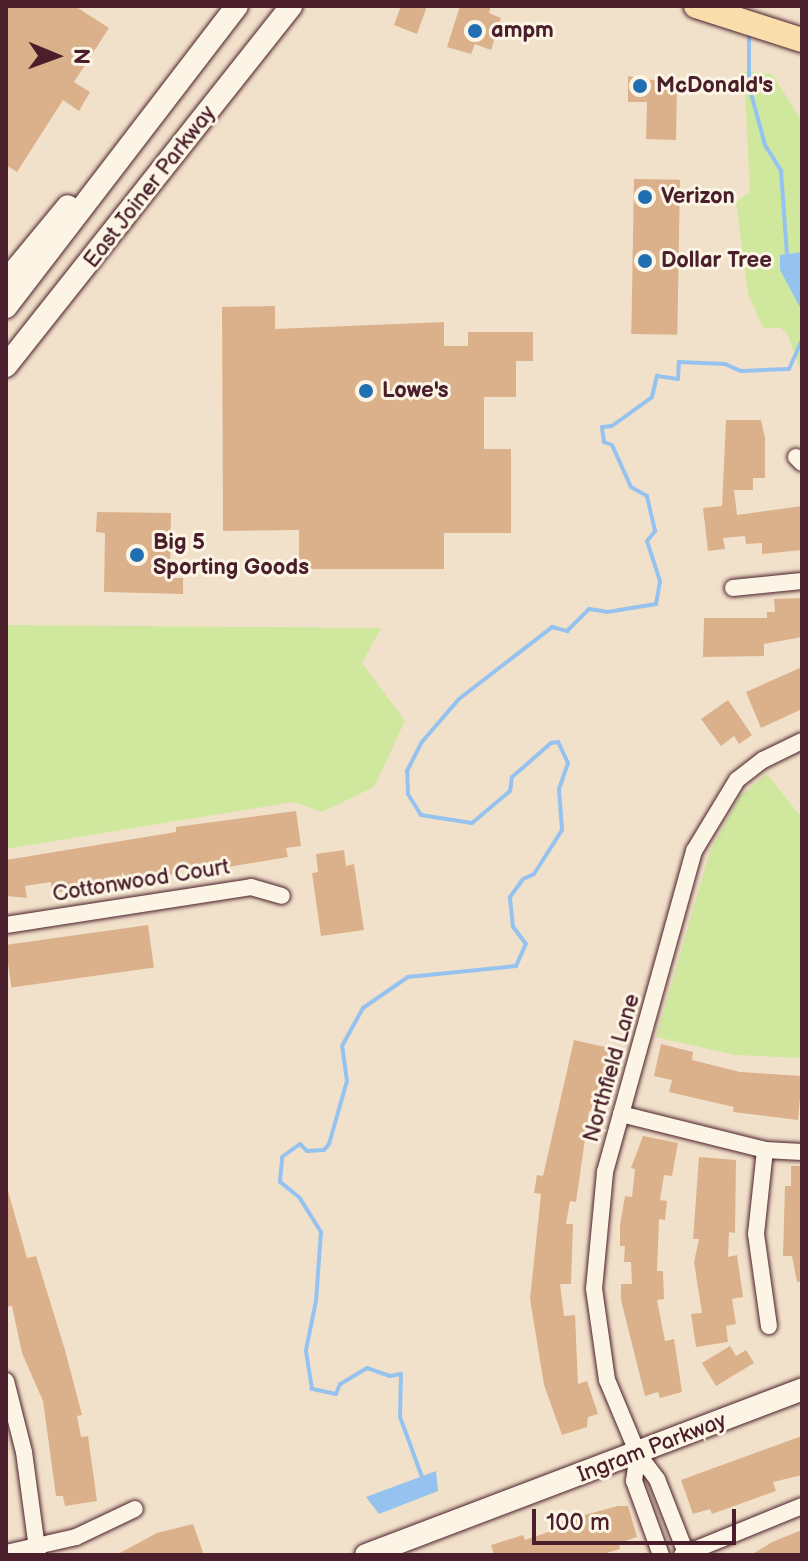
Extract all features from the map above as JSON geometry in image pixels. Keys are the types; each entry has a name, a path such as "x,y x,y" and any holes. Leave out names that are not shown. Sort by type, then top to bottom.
{"main road":[{"name":"East Joiner Parkway","path":"6,307 237,6"},
{"name":"East Joiner Parkway","path":"10,353 291,6"},
{"path":"698,6 802,40"},
{"path":"6,281 66,206 94,193"},
{"name":"Ingram Parkway","path":"366,1555 802,1389"}],"street":[{"path":"733,588 802,581"},
{"name":"Northfield Lane","path":"638,1454 607,1380 594,1289 598,1201 699,839 737,780 763,760 802,741"},
{"name":"Cottonwood Court","path":"6,925 251,887 282,896"},
{"path":"621,1114 765,1150 802,1152"},
{"path":"765,1150 756,1234 769,1326"},
{"path":"6,1381 24,1452 38,1551"},
{"path":"638,1454 657,1479 684,1554 802,1506"},
{"path":"638,1454 634,1481 661,1555"},
{"path":"6,1553 38,1551 135,1509"}],"green space":[{"path":"744,71 772,74 802,121 802,375 788,335 781,328 763,328 748,294 736,202 750,192"},
{"path":"6,625 381,628 362,663 405,721 374,787 322,812 293,802 6,849"},
{"path":"767,774 802,818 802,1058 735,1055 656,1037 710,851 740,796"}],"water":[{"path":"802,252 802,311 780,270 780,255"},
{"path":"436,1471 438,1491 379,1514 366,1497"}],"building":[{"path":"6,6 75,6 109,28 74,82 90,92 79,111 63,100 17,172 6,165"},
{"path":"401,6 427,6 417,34 394,25"},
{"name":"ampm","path":"460,6 491,6 489,13 501,18 491,50 475,44 471,54 447,47"},
{"path":"628,76 677,84 676,140 646,139 647,102 628,102"},
{"path":"634,179 680,180 677,335 631,334"},
{"path":"275,306 275,329 444,322 444,346 468,346 468,332 533,332 533,361 516,361 516,397 484,397 484,449 511,449 511,533 444,533 444,569 299,569 299,530 223,531 222,307"},
{"path":"726,420 761,420 765,438 765,478 753,478 753,490 734,490 737,515 802,506 802,550 762,554 762,543 746,544 745,536 723,538 725,549 708,551 703,508 722,506"},
{"name":"Big 5 Sporting Goods","path":"97,512 171,513 170,578 183,578 183,594 104,592 105,533 96,532"},
{"path":"802,598 802,637 764,644 764,656 703,657 704,618 767,618 767,612 775,612 774,599"},
{"path":"802,667 802,709 761,728 746,692"},
{"path":"728,700 752,735 739,744 734,736 721,746 701,719"},
{"path":"296,811 301,846 286,848 288,857 228,867 227,860 207,863 161,878 52,893 51,882 25,886 27,898 6,896 6,860 176,832 176,827"},
{"path":"344,850 346,866 354,864 364,930 321,936 312,873 318,872 316,854"},
{"path":"148,925 154,968 11,988 6,945"},
{"path":"574,1040 614,1049 598,1093 598,1113 589,1111 576,1202 570,1201 566,1224 573,1224 571,1284 560,1284 564,1316 575,1315 578,1384 587,1381 598,1414 588,1417 587,1427 562,1435 544,1385 530,1299 541,1194 534,1193 537,1175 543,1176"},
{"path":"661,1044 693,1052 692,1060 740,1072 802,1076 798,1120 733,1112 734,1107 669,1092 672,1080 654,1076"},
{"path":"643,1136 678,1143 672,1176 664,1175 660,1200 667,1201 665,1220 659,1219 657,1271 663,1271 664,1299 657,1300 665,1341 674,1339 682,1392 660,1398 658,1392 645,1396 621,1300 621,1284 632,1284 631,1262 624,1262 625,1246 620,1246 620,1225 625,1196 632,1197 635,1169 631,1168"},
{"path":"699,1157 736,1160 735,1233 729,1232 728,1257 737,1255 743,1297 732,1299 736,1324 726,1326 728,1342 696,1347 691,1314 702,1313 694,1262 699,1239 693,1239"},
{"path":"791,1166 802,1166 802,1281 797,1282 792,1256 783,1256 785,1186 791,1186"},
{"path":"6,1184 27,1258 36,1256 65,1350 82,1415 77,1416 81,1437 88,1436 97,1501 65,1506 63,1496 56,1496 43,1401 22,1353 12,1306 6,1307"},
{"path":"730,1346 736,1356 746,1350 754,1363 716,1386 702,1363"},
{"path":"802,1436 802,1475 773,1482 776,1491 712,1514 710,1509 693,1514 681,1480"},
{"path":"628,1506 637,1537 619,1543 620,1549 600,1555 494,1555 491,1545 523,1535 525,1540 563,1527 562,1521"},
{"path":"193,1524 204,1555 116,1555 157,1533"},
{"path":"802,1530 802,1555 751,1555 772,1542"}],"waterway":[{"path":"749,31 749,86 765,145 781,171 787,255"},
{"path":"422,1477 400,1417 401,1374 390,1376 367,1368 340,1384 336,1394 312,1389 306,1350 316,1301 321,1232 300,1198 280,1182 282,1157 300,1144 307,1151 324,1150 329,1144 347,1081 342,1046 363,1008 408,977 516,966 526,944 513,927 510,897 523,879 534,874 562,830 559,789 568,763 558,742 551,743 512,777 510,791 472,823 421,815 408,794 407,771 421,743 459,699 552,627 567,631 589,609 607,612 656,604 660,581 647,541 655,531 647,496 631,487 612,445 604,442 602,427 612,426 652,397 657,376 678,379 679,362 725,364 741,371 789,369 802,340"}],"place":[{"name":"ampm","path":"475,31"},
{"name":"McDonald's","path":"640,86"},
{"name":"Verizon","path":"645,197"},
{"name":"Dollar Tree","path":"645,261"},
{"name":"Lowe's","path":"366,391"},
{"name":"Big 5 Sporting Goods","path":"137,555"}]}
